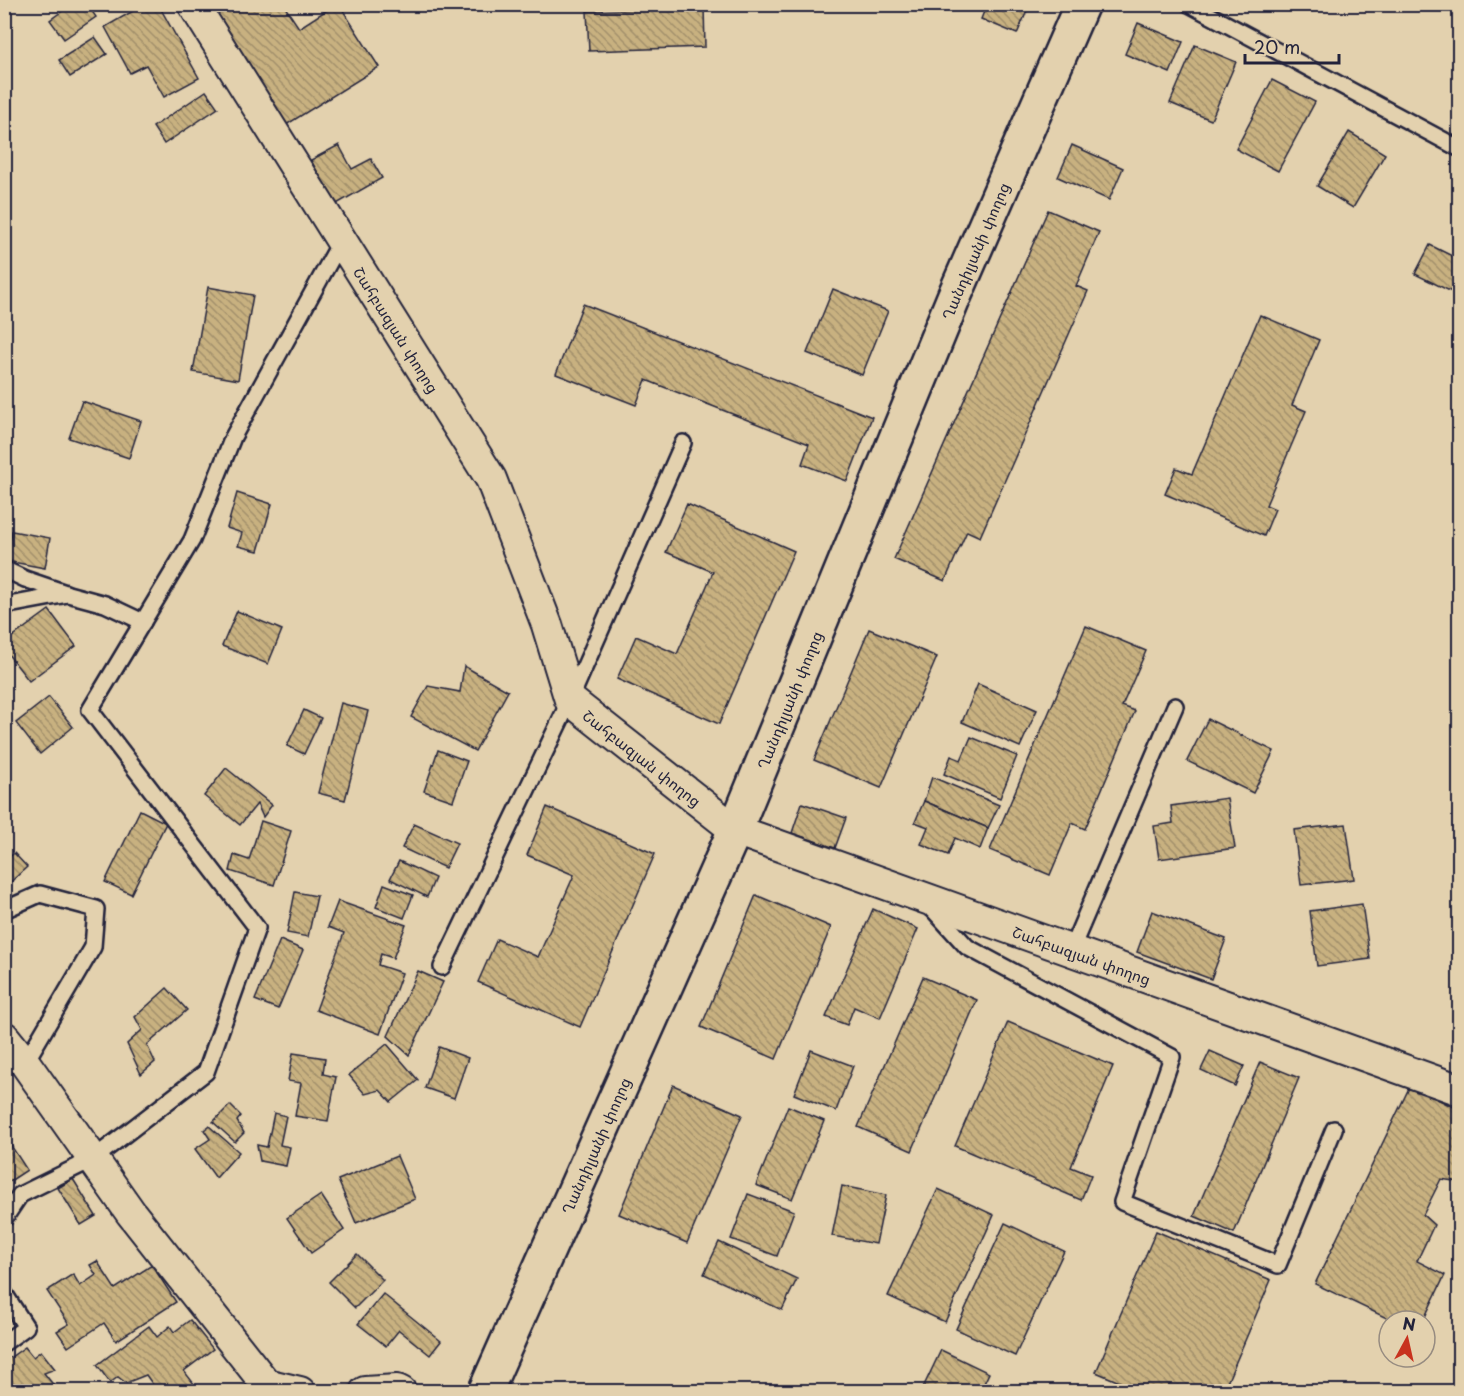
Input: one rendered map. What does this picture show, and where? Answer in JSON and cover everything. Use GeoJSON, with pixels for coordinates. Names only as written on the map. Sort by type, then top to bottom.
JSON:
{"type":"FeatureCollection","features":[{"type":"Feature","properties":{"kind":"main road","name":"Ղանդիլյանի փողոց"},"geometry":{"type":"LineString","coordinates":[[485,1392],[735,830],[954,297],[1082,4]]}},
{"type":"Feature","properties":{"kind":"street","name":"Շահբազյան փողոց"},"geometry":{"type":"LineString","coordinates":[[193,4],[491,479],[547,625],[570,700],[735,830],[1460,1090]]}},
{"type":"Feature","properties":{"kind":"street"},"geometry":{"type":"LineString","coordinates":[[4,1037],[25,1063],[131,1213],[266,1384],[300,1392]]}},
{"type":"Feature","properties":{"kind":"street"},"geometry":{"type":"LineString","coordinates":[[365,1392],[397,1390],[401,1392]]}},
{"type":"Feature","properties":{"kind":"lane"},"geometry":{"type":"LineString","coordinates":[[1189,4],[1460,149]]}},
{"type":"Feature","properties":{"kind":"lane"},"geometry":{"type":"LineString","coordinates":[[4,1219],[20,1195],[93,1159],[206,1072],[257,928],[90,710],[192,540],[233,437],[341,241]]}},
{"type":"Feature","properties":{"kind":"lane"},"geometry":{"type":"LineString","coordinates":[[442,967],[570,700],[683,442]]}},
{"type":"Feature","properties":{"kind":"lane"},"geometry":{"type":"LineString","coordinates":[[4,568],[25,579],[105,604],[143,622]]}},
{"type":"Feature","properties":{"kind":"lane"},"geometry":{"type":"LineString","coordinates":[[4,609],[9,605],[69,594]]}},
{"type":"Feature","properties":{"kind":"lane"},"geometry":{"type":"LineString","coordinates":[[1071,950],[1175,706]]}},
{"type":"Feature","properties":{"kind":"lane"},"geometry":{"type":"LineString","coordinates":[[4,910],[40,894],[96,909],[93,947],[25,1063]]}},
{"type":"Feature","properties":{"kind":"lane"},"geometry":{"type":"LineString","coordinates":[[921,896],[967,947],[1172,1057],[1122,1202],[1278,1265],[1334,1129]]}},
{"type":"Feature","properties":{"kind":"lane"},"geometry":{"type":"LineString","coordinates":[[4,1293],[26,1327],[4,1343]]}},
{"type":"Feature","properties":{"kind":"building"},"geometry":{"type":"Polygon","coordinates":[[[72,4],[87,4],[96,17],[64,39],[50,20],[72,4]]]}},
{"type":"Feature","properties":{"kind":"building"},"geometry":{"type":"Polygon","coordinates":[[[145,4],[158,4],[199,78],[164,97],[146,65],[130,73],[105,27],[145,4]]]}},
{"type":"Feature","properties":{"kind":"building"},"geometry":{"type":"Polygon","coordinates":[[[209,4],[283,4],[299,28],[339,4],[379,67],[286,125],[209,4]]]}},
{"type":"Feature","properties":{"kind":"building"},"geometry":{"type":"Polygon","coordinates":[[[987,4],[1030,4],[1017,34],[981,19],[987,4]]]}},
{"type":"Feature","properties":{"kind":"building"},"geometry":{"type":"Polygon","coordinates":[[[704,7],[705,47],[589,51],[587,11],[704,7]]]}},
{"type":"Feature","properties":{"kind":"building"},"geometry":{"type":"Polygon","coordinates":[[[1138,23],[1183,42],[1170,73],[1125,54],[1138,23]]]}},
{"type":"Feature","properties":{"kind":"building"},"geometry":{"type":"Polygon","coordinates":[[[95,37],[107,54],[70,77],[59,60],[95,37]]]}},
{"type":"Feature","properties":{"kind":"building"},"geometry":{"type":"Polygon","coordinates":[[[1195,45],[1236,62],[1211,120],[1170,103],[1195,45]]]}},
{"type":"Feature","properties":{"kind":"building"},"geometry":{"type":"Polygon","coordinates":[[[1272,80],[1315,102],[1278,171],[1236,149],[1272,80]]]}},
{"type":"Feature","properties":{"kind":"building"},"geometry":{"type":"Polygon","coordinates":[[[206,91],[218,108],[164,144],[153,127],[206,91]]]}},
{"type":"Feature","properties":{"kind":"building"},"geometry":{"type":"Polygon","coordinates":[[[1349,132],[1385,154],[1353,208],[1317,186],[1349,132]]]}},
{"type":"Feature","properties":{"kind":"building"},"geometry":{"type":"Polygon","coordinates":[[[339,145],[352,169],[371,159],[382,178],[335,205],[311,160],[339,145]]]}},
{"type":"Feature","properties":{"kind":"building"},"geometry":{"type":"Polygon","coordinates":[[[1072,145],[1123,168],[1109,200],[1058,177],[1072,145]]]}},
{"type":"Feature","properties":{"kind":"building"},"geometry":{"type":"Polygon","coordinates":[[[1048,210],[1099,232],[1076,286],[1088,291],[980,537],[967,531],[945,581],[894,559],[1048,210]]]}},
{"type":"Feature","properties":{"kind":"building"},"geometry":{"type":"Polygon","coordinates":[[[1430,245],[1460,260],[1460,296],[1415,274],[1430,245]]]}},
{"type":"Feature","properties":{"kind":"building"},"geometry":{"type":"Polygon","coordinates":[[[208,287],[253,295],[238,380],[193,372],[208,287]]]}},
{"type":"Feature","properties":{"kind":"building"},"geometry":{"type":"Polygon","coordinates":[[[833,289],[888,311],[862,375],[807,353],[833,289]]]}},
{"type":"Feature","properties":{"kind":"building"},"geometry":{"type":"Polygon","coordinates":[[[583,304],[872,417],[847,481],[802,464],[809,444],[646,380],[636,405],[556,374],[583,304]]]}},
{"type":"Feature","properties":{"kind":"building"},"geometry":{"type":"Polygon","coordinates":[[[1260,315],[1319,340],[1292,405],[1306,411],[1266,505],[1275,509],[1264,536],[1165,494],[1176,468],[1192,474],[1260,315]]]}},
{"type":"Feature","properties":{"kind":"building"},"geometry":{"type":"Polygon","coordinates":[[[82,401],[141,421],[129,458],[69,438],[82,401]]]}},
{"type":"Feature","properties":{"kind":"building"},"geometry":{"type":"Polygon","coordinates":[[[237,493],[272,504],[258,551],[238,546],[242,533],[227,528],[237,493]]]}},
{"type":"Feature","properties":{"kind":"building"},"geometry":{"type":"Polygon","coordinates":[[[687,504],[794,551],[719,724],[617,679],[636,636],[677,654],[713,572],[666,552],[687,504]]]}},
{"type":"Feature","properties":{"kind":"building"},"geometry":{"type":"Polygon","coordinates":[[[12,531],[50,538],[45,568],[7,561],[12,531]]]}},
{"type":"Feature","properties":{"kind":"building"},"geometry":{"type":"Polygon","coordinates":[[[49,610],[76,646],[29,681],[4,649],[4,643],[49,610]]]}},
{"type":"Feature","properties":{"kind":"building"},"geometry":{"type":"Polygon","coordinates":[[[237,611],[282,630],[268,664],[222,646],[237,611]]]}},
{"type":"Feature","properties":{"kind":"building"},"geometry":{"type":"Polygon","coordinates":[[[1086,626],[1146,651],[1122,706],[1135,711],[1085,829],[1072,823],[1050,875],[990,850],[1086,626]]]}},
{"type":"Feature","properties":{"kind":"building"},"geometry":{"type":"Polygon","coordinates":[[[869,629],[937,657],[881,788],[814,760],[869,629]]]}},
{"type":"Feature","properties":{"kind":"building"},"geometry":{"type":"Polygon","coordinates":[[[464,666],[508,691],[475,751],[411,717],[428,686],[460,692],[464,666]]]}},
{"type":"Feature","properties":{"kind":"building"},"geometry":{"type":"Polygon","coordinates":[[[978,684],[1037,710],[1020,747],[962,722],[978,684]]]}},
{"type":"Feature","properties":{"kind":"building"},"geometry":{"type":"Polygon","coordinates":[[[49,697],[73,727],[40,754],[16,723],[49,697]]]}},
{"type":"Feature","properties":{"kind":"building"},"geometry":{"type":"Polygon","coordinates":[[[341,703],[368,711],[345,800],[318,793],[341,703]]]}},
{"type":"Feature","properties":{"kind":"building"},"geometry":{"type":"Polygon","coordinates":[[[304,710],[321,718],[304,754],[287,746],[304,710]]]}},
{"type":"Feature","properties":{"kind":"building"},"geometry":{"type":"Polygon","coordinates":[[[1208,719],[1274,751],[1253,793],[1187,761],[1208,719]]]}},
{"type":"Feature","properties":{"kind":"building"},"geometry":{"type":"Polygon","coordinates":[[[971,737],[1017,756],[1000,798],[944,774],[951,756],[961,760],[971,737]]]}},
{"type":"Feature","properties":{"kind":"building"},"geometry":{"type":"Polygon","coordinates":[[[438,750],[467,761],[453,801],[424,791],[438,750]]]}},
{"type":"Feature","properties":{"kind":"building"},"geometry":{"type":"Polygon","coordinates":[[[226,768],[272,805],[263,817],[257,804],[240,825],[204,796],[226,768]]]}},
{"type":"Feature","properties":{"kind":"building"},"geometry":{"type":"Polygon","coordinates":[[[932,777],[999,805],[988,828],[924,801],[932,777]]]}},
{"type":"Feature","properties":{"kind":"building"},"geometry":{"type":"Polygon","coordinates":[[[1227,798],[1235,848],[1159,859],[1154,826],[1173,823],[1171,806],[1227,798]]]}},
{"type":"Feature","properties":{"kind":"building"},"geometry":{"type":"Polygon","coordinates":[[[924,801],[988,828],[980,849],[955,838],[948,855],[921,844],[928,827],[915,822],[924,801]]]}},
{"type":"Feature","properties":{"kind":"building"},"geometry":{"type":"Polygon","coordinates":[[[802,803],[846,818],[835,848],[792,833],[802,803]]]}},
{"type":"Feature","properties":{"kind":"building"},"geometry":{"type":"Polygon","coordinates":[[[547,807],[655,854],[580,1027],[478,982],[497,939],[538,957],[574,875],[527,855],[547,807]]]}},
{"type":"Feature","properties":{"kind":"building"},"geometry":{"type":"Polygon","coordinates":[[[140,810],[166,823],[131,894],[105,882],[140,810]]]}},
{"type":"Feature","properties":{"kind":"building"},"geometry":{"type":"Polygon","coordinates":[[[261,821],[291,831],[274,885],[230,871],[234,855],[249,860],[261,821]]]}},
{"type":"Feature","properties":{"kind":"building"},"geometry":{"type":"Polygon","coordinates":[[[414,824],[457,843],[445,868],[402,848],[414,824]]]}},
{"type":"Feature","properties":{"kind":"building"},"geometry":{"type":"Polygon","coordinates":[[[1346,824],[1354,879],[1301,885],[1294,830],[1346,824]]]}},
{"type":"Feature","properties":{"kind":"building"},"geometry":{"type":"Polygon","coordinates":[[[14,853],[27,867],[4,888],[4,862],[14,853]]]}},
{"type":"Feature","properties":{"kind":"building"},"geometry":{"type":"Polygon","coordinates":[[[399,861],[435,878],[427,897],[390,879],[399,861]]]}},
{"type":"Feature","properties":{"kind":"building"},"geometry":{"type":"Polygon","coordinates":[[[384,884],[413,895],[404,918],[376,907],[384,884]]]}},
{"type":"Feature","properties":{"kind":"building"},"geometry":{"type":"Polygon","coordinates":[[[295,892],[317,896],[308,937],[287,933],[295,892]]]}},
{"type":"Feature","properties":{"kind":"building"},"geometry":{"type":"Polygon","coordinates":[[[756,895],[831,927],[776,1059],[701,1027],[756,895]]]}},
{"type":"Feature","properties":{"kind":"building"},"geometry":{"type":"Polygon","coordinates":[[[338,901],[406,925],[393,958],[381,954],[378,965],[402,973],[380,1034],[316,1010],[344,933],[328,927],[338,901]]]}},
{"type":"Feature","properties":{"kind":"building"},"geometry":{"type":"Polygon","coordinates":[[[1362,904],[1370,959],[1317,966],[1310,911],[1362,904]]]}},
{"type":"Feature","properties":{"kind":"building"},"geometry":{"type":"Polygon","coordinates":[[[873,909],[918,929],[880,1018],[854,1007],[847,1025],[826,1017],[873,909]]]}},
{"type":"Feature","properties":{"kind":"building"},"geometry":{"type":"Polygon","coordinates":[[[1152,911],[1226,939],[1211,979],[1137,952],[1152,911]]]}},
{"type":"Feature","properties":{"kind":"building"},"geometry":{"type":"Polygon","coordinates":[[[280,940],[303,950],[278,1009],[255,1000],[280,940]]]}},
{"type":"Feature","properties":{"kind":"building"},"geometry":{"type":"Polygon","coordinates":[[[418,971],[443,982],[409,1055],[388,1036],[418,971]]]}},
{"type":"Feature","properties":{"kind":"building"},"geometry":{"type":"Polygon","coordinates":[[[923,977],[977,1000],[912,1151],[858,1127],[923,977]]]}},
{"type":"Feature","properties":{"kind":"building"},"geometry":{"type":"Polygon","coordinates":[[[167,988],[187,1010],[147,1045],[155,1062],[141,1074],[127,1044],[142,1030],[135,1017],[167,988]]]}},
{"type":"Feature","properties":{"kind":"building"},"geometry":{"type":"Polygon","coordinates":[[[1008,1022],[1113,1066],[1071,1167],[1091,1175],[1081,1200],[955,1146],[1008,1022]]]}},
{"type":"Feature","properties":{"kind":"building"},"geometry":{"type":"Polygon","coordinates":[[[387,1044],[418,1080],[391,1102],[380,1090],[365,1094],[349,1075],[387,1044]]]}},
{"type":"Feature","properties":{"kind":"building"},"geometry":{"type":"Polygon","coordinates":[[[439,1047],[468,1058],[454,1098],[425,1088],[439,1047]]]}},
{"type":"Feature","properties":{"kind":"building"},"geometry":{"type":"Polygon","coordinates":[[[811,1050],[853,1066],[836,1111],[794,1094],[811,1050]]]}},
{"type":"Feature","properties":{"kind":"building"},"geometry":{"type":"Polygon","coordinates":[[[1210,1051],[1244,1066],[1235,1086],[1201,1070],[1210,1051]]]}},
{"type":"Feature","properties":{"kind":"building"},"geometry":{"type":"Polygon","coordinates":[[[293,1053],[325,1058],[323,1074],[336,1077],[328,1121],[295,1116],[301,1083],[288,1081],[293,1053]]]}},
{"type":"Feature","properties":{"kind":"building"},"geometry":{"type":"Polygon","coordinates":[[[1260,1062],[1299,1078],[1234,1233],[1194,1216],[1260,1062]]]}},
{"type":"Feature","properties":{"kind":"building"},"geometry":{"type":"Polygon","coordinates":[[[673,1085],[742,1115],[687,1243],[619,1214],[673,1085]]]}},
{"type":"Feature","properties":{"kind":"building"},"geometry":{"type":"Polygon","coordinates":[[[1410,1086],[1460,1110],[1460,1182],[1441,1179],[1423,1215],[1434,1225],[1417,1261],[1445,1275],[1429,1309],[1377,1309],[1377,1313],[1315,1284],[1410,1086]]]}},
{"type":"Feature","properties":{"kind":"building"},"geometry":{"type":"Polygon","coordinates":[[[230,1105],[241,1116],[237,1121],[244,1133],[235,1142],[213,1122],[230,1105]]]}},
{"type":"Feature","properties":{"kind":"building"},"geometry":{"type":"Polygon","coordinates":[[[788,1106],[824,1121],[792,1199],[756,1185],[788,1106]]]}},
{"type":"Feature","properties":{"kind":"building"},"geometry":{"type":"Polygon","coordinates":[[[274,1113],[286,1116],[280,1145],[290,1147],[286,1166],[260,1161],[257,1145],[267,1147],[274,1113]]]}},
{"type":"Feature","properties":{"kind":"building"},"geometry":{"type":"Polygon","coordinates":[[[209,1126],[239,1152],[216,1178],[195,1149],[210,1139],[204,1130],[209,1126]]]}},
{"type":"Feature","properties":{"kind":"building"},"geometry":{"type":"Polygon","coordinates":[[[10,1144],[27,1170],[4,1185],[4,1148],[10,1144]]]}},
{"type":"Feature","properties":{"kind":"building"},"geometry":{"type":"Polygon","coordinates":[[[397,1156],[415,1199],[356,1223],[338,1180],[397,1156]]]}},
{"type":"Feature","properties":{"kind":"building"},"geometry":{"type":"Polygon","coordinates":[[[73,1179],[96,1216],[81,1225],[58,1188],[73,1179]]]}},
{"type":"Feature","properties":{"kind":"building"},"geometry":{"type":"Polygon","coordinates":[[[842,1186],[886,1195],[876,1244],[832,1236],[842,1186]]]}},
{"type":"Feature","properties":{"kind":"building"},"geometry":{"type":"Polygon","coordinates":[[[938,1189],[994,1215],[945,1322],[888,1296],[938,1189]]]}},
{"type":"Feature","properties":{"kind":"building"},"geometry":{"type":"Polygon","coordinates":[[[748,1194],[794,1211],[777,1256],[731,1239],[748,1194]]]}},
{"type":"Feature","properties":{"kind":"building"},"geometry":{"type":"Polygon","coordinates":[[[321,1195],[344,1230],[311,1253],[287,1218],[321,1195]]]}},
{"type":"Feature","properties":{"kind":"building"},"geometry":{"type":"Polygon","coordinates":[[[1005,1223],[1064,1251],[1015,1356],[956,1329],[1005,1223]]]}},
{"type":"Feature","properties":{"kind":"building"},"geometry":{"type":"Polygon","coordinates":[[[1156,1231],[1271,1280],[1223,1392],[1143,1392],[1096,1372],[1156,1231]]]}},
{"type":"Feature","properties":{"kind":"building"},"geometry":{"type":"Polygon","coordinates":[[[719,1242],[797,1279],[782,1310],[704,1274],[719,1242]]]}},
{"type":"Feature","properties":{"kind":"building"},"geometry":{"type":"Polygon","coordinates":[[[357,1254],[383,1280],[355,1308],[329,1282],[357,1254]]]}},
{"type":"Feature","properties":{"kind":"building"},"geometry":{"type":"Polygon","coordinates":[[[97,1261],[115,1289],[152,1265],[176,1302],[116,1341],[104,1323],[68,1347],[57,1331],[69,1324],[47,1291],[73,1274],[80,1286],[96,1275],[90,1265],[97,1261]]]}},
{"type":"Feature","properties":{"kind":"building"},"geometry":{"type":"Polygon","coordinates":[[[383,1294],[441,1341],[430,1355],[399,1330],[386,1346],[358,1324],[383,1294]]]}},
{"type":"Feature","properties":{"kind":"building"},"geometry":{"type":"Polygon","coordinates":[[[190,1320],[213,1349],[184,1371],[198,1389],[194,1392],[170,1392],[169,1390],[158,1392],[146,1375],[126,1383],[118,1377],[110,1383],[97,1365],[149,1326],[157,1337],[170,1326],[174,1332],[190,1320]]]}},
{"type":"Feature","properties":{"kind":"building"},"geometry":{"type":"Polygon","coordinates":[[[25,1347],[33,1357],[41,1351],[55,1369],[44,1373],[59,1392],[10,1392],[4,1385],[4,1362],[25,1347]]]}},
{"type":"Feature","properties":{"kind":"building"},"geometry":{"type":"Polygon","coordinates":[[[941,1350],[989,1373],[980,1392],[921,1392],[941,1350]]]}}]}
